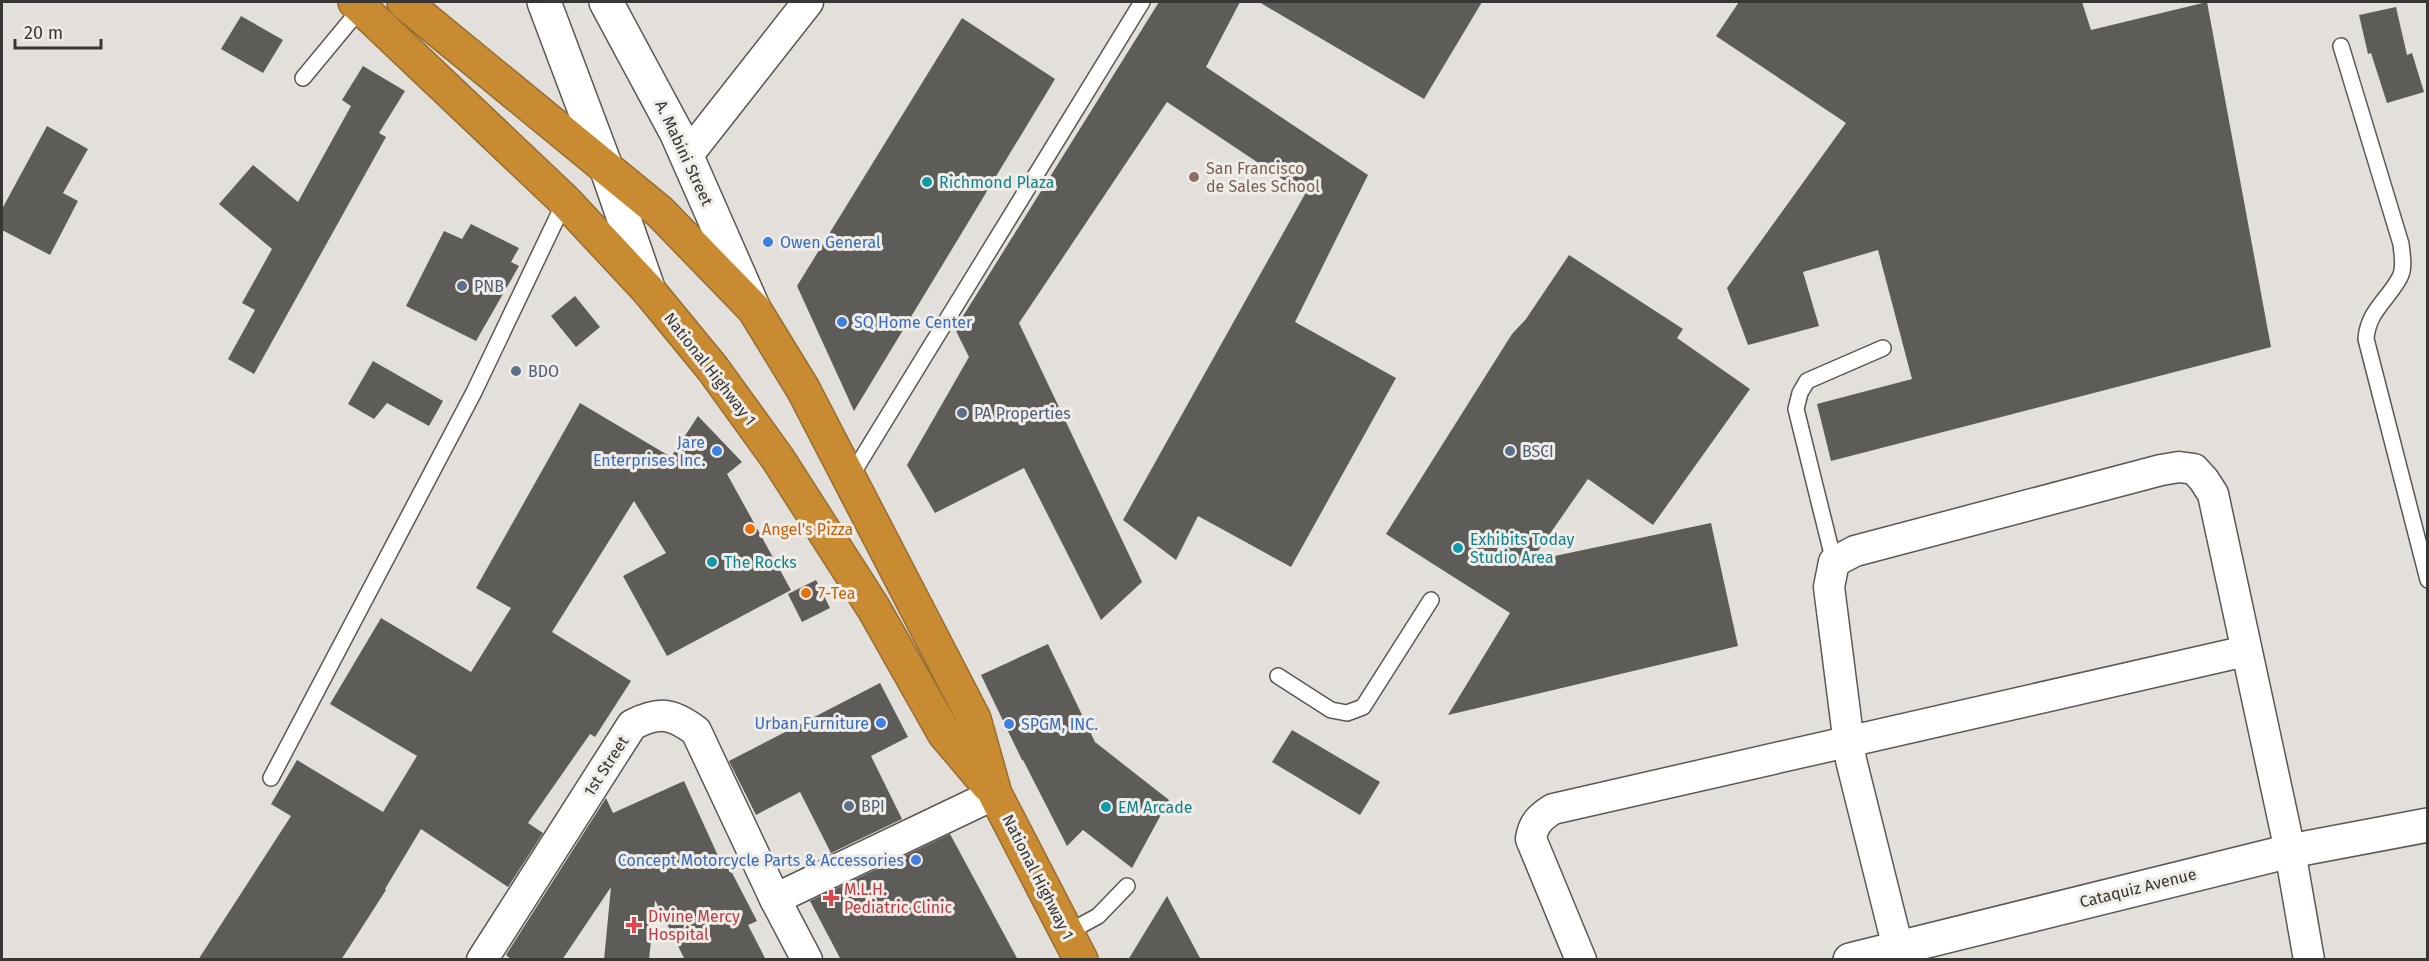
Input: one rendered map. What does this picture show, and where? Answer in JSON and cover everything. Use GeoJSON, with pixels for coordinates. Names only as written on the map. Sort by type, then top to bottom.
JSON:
{"type":"FeatureCollection","features":[{"type":"Feature","properties":{"kind":"highway","name":"National Highway 1"},"geometry":{"type":"LineString","coordinates":[[404,2],[660,212],[754,309],[804,389],[851,476],[974,719],[995,794],[1074,946]]}},
{"type":"Feature","properties":{"kind":"highway","name":"National Highway 1"},"geometry":{"type":"LineString","coordinates":[[358,5],[565,201],[649,291],[713,369],[778,459],[874,609],[944,733],[995,794]]}},
{"type":"Feature","properties":{"kind":"main road"},"geometry":{"type":"LineString","coordinates":[[544,2],[606,167],[649,291]]}},
{"type":"Feature","properties":{"kind":"main road","name":"A. Mabini Street"},"geometry":{"type":"LineString","coordinates":[[606,2],[687,156],[754,309]]}},
{"type":"Feature","properties":{"kind":"main road","name":"Cataquiz Avenue"},"geometry":{"type":"LineString","coordinates":[[1850,960],[2290,850],[2427,825]]}},
{"type":"Feature","properties":{"kind":"street"},"geometry":{"type":"LineString","coordinates":[[687,156],[808,2]]}},
{"type":"Feature","properties":{"kind":"street"},"geometry":{"type":"LineString","coordinates":[[1898,948],[1848,741],[1829,587],[1834,562],[1856,551],[2179,467],[2194,469],[2213,494],[2290,850],[2309,960]]}},
{"type":"Feature","properties":{"kind":"street"},"geometry":{"type":"LineString","coordinates":[[1581,960],[1532,839],[1533,827],[1542,816],[1553,809],[2246,651]]}},
{"type":"Feature","properties":{"kind":"street","name":"1st Street"},"geometry":{"type":"LineString","coordinates":[[482,960],[632,725],[648,717],[667,715],[682,721],[696,731],[775,899],[807,960]]}},
{"type":"Feature","properties":{"kind":"street"},"geometry":{"type":"LineString","coordinates":[[775,899],[995,794]]}},
{"type":"Feature","properties":{"kind":"lane"},"geometry":{"type":"LineString","coordinates":[[851,476],[1142,2]]}},
{"type":"Feature","properties":{"kind":"lane"},"geometry":{"type":"LineString","coordinates":[[303,78],[358,5]]}},
{"type":"Feature","properties":{"kind":"lane"},"geometry":{"type":"LineString","coordinates":[[2341,46],[2401,244],[2403,261],[2400,276],[2367,325],[2366,339],[2427,580]]}},
{"type":"Feature","properties":{"kind":"lane"},"geometry":{"type":"LineString","coordinates":[[271,778],[474,392],[565,201]]}},
{"type":"Feature","properties":{"kind":"lane"},"geometry":{"type":"LineString","coordinates":[[1834,562],[1796,409],[1800,393],[1807,381],[1883,348]]}},
{"type":"Feature","properties":{"kind":"lane"},"geometry":{"type":"LineString","coordinates":[[1278,676],[1331,710],[1347,713],[1363,707],[1431,600]]}},
{"type":"Feature","properties":{"kind":"lane"},"geometry":{"type":"LineString","coordinates":[[1074,946],[1098,916],[1127,886]]}},
{"type":"Feature","properties":{"kind":"building"},"geometry":{"type":"Polygon","coordinates":[[[1159,2],[1240,2],[1206,67],[1368,175],[1295,322],[1396,378],[1291,567],[1198,516],[1176,560],[1123,520],[1305,194],[1167,102],[1019,323],[1142,582],[1101,620],[1024,468],[935,513],[907,465],[969,357],[955,329],[1159,2]]]}},
{"type":"Feature","properties":{"kind":"building"},"geometry":{"type":"Polygon","coordinates":[[[1259,2],[1482,2],[1424,99],[1259,2]]]}},
{"type":"Feature","properties":{"kind":"building"},"geometry":{"type":"Polygon","coordinates":[[[1739,2],[2082,2],[2091,30],[2207,2],[2271,347],[1831,461],[1817,404],[1912,379],[1878,250],[1803,272],[1819,326],[1748,345],[1727,288],[1846,123],[1716,36],[1739,2]]]}},
{"type":"Feature","properties":{"kind":"building"},"geometry":{"type":"Polygon","coordinates":[[[2396,7],[2407,55],[2412,53],[2424,92],[2387,103],[2371,53],[2368,54],[2359,15],[2396,7]]]}},
{"type":"Feature","properties":{"kind":"building"},"geometry":{"type":"Polygon","coordinates":[[[241,16],[283,40],[263,73],[221,49],[241,16]]]}},
{"type":"Feature","properties":{"kind":"building","name":"Richmond Plaza"},"geometry":{"type":"Polygon","coordinates":[[[962,18],[1055,79],[854,411],[797,286],[962,18]]]}},
{"type":"Feature","properties":{"kind":"building"},"geometry":{"type":"Polygon","coordinates":[[[363,66],[405,91],[379,133],[386,137],[254,374],[228,359],[255,310],[242,303],[272,249],[219,204],[253,165],[298,202],[351,106],[342,100],[363,66]]]}},
{"type":"Feature","properties":{"kind":"building"},"geometry":{"type":"Polygon","coordinates":[[[47,126],[88,149],[63,193],[78,201],[50,255],[2,230],[2,209],[47,126]]]}},
{"type":"Feature","properties":{"kind":"building","name":"PNB"},"geometry":{"type":"Polygon","coordinates":[[[471,224],[519,248],[511,262],[519,266],[476,341],[406,306],[444,231],[462,239],[471,224]]]}},
{"type":"Feature","properties":{"kind":"building"},"geometry":{"type":"Polygon","coordinates":[[[1569,255],[1683,329],[1677,338],[1750,389],[1653,525],[1588,479],[1531,561],[1711,523],[1738,646],[1448,715],[1510,613],[1386,534],[1512,334],[1526,319],[1569,255]]]}},
{"type":"Feature","properties":{"kind":"building"},"geometry":{"type":"Polygon","coordinates":[[[575,296],[600,327],[576,347],[551,316],[575,296]]]}},
{"type":"Feature","properties":{"kind":"building"},"geometry":{"type":"Polygon","coordinates":[[[373,361],[443,401],[429,426],[387,403],[374,419],[348,404],[373,361]]]}},
{"type":"Feature","properties":{"kind":"building"},"geometry":{"type":"Polygon","coordinates":[[[580,403],[671,457],[698,416],[742,462],[727,474],[791,590],[667,656],[623,576],[666,553],[634,501],[552,632],[631,681],[595,737],[590,734],[528,823],[543,833],[508,887],[421,829],[386,890],[341,960],[198,960],[291,816],[271,804],[297,760],[383,812],[417,756],[330,704],[381,618],[471,672],[511,608],[476,588],[580,403]]]}},
{"type":"Feature","properties":{"kind":"building"},"geometry":{"type":"Polygon","coordinates":[[[816,580],[830,608],[802,622],[788,594],[816,580]]]}},
{"type":"Feature","properties":{"kind":"building"},"geometry":{"type":"Polygon","coordinates":[[[1048,644],[1095,742],[1169,800],[1132,868],[1083,830],[1067,846],[981,675],[1048,644]]]}},
{"type":"Feature","properties":{"kind":"building"},"geometry":{"type":"Polygon","coordinates":[[[880,683],[908,737],[871,756],[902,819],[831,853],[800,792],[756,815],[729,761],[880,683]]]}},
{"type":"Feature","properties":{"kind":"building"},"geometry":{"type":"Polygon","coordinates":[[[1292,730],[1380,782],[1360,815],[1272,762],[1292,730]]]}},
{"type":"Feature","properties":{"kind":"building"},"geometry":{"type":"Polygon","coordinates":[[[684,781],[724,869],[729,867],[757,921],[748,925],[766,960],[685,960],[655,900],[649,960],[604,960],[611,887],[562,960],[512,960],[506,955],[606,798],[613,813],[684,781]]]}},
{"type":"Feature","properties":{"kind":"building"},"geometry":{"type":"Polygon","coordinates":[[[950,834],[1018,960],[841,960],[810,901],[950,834]]]}},
{"type":"Feature","properties":{"kind":"building"},"geometry":{"type":"Polygon","coordinates":[[[1167,896],[1201,960],[1128,960],[1167,896]]]}},
{"type":"Feature","properties":{"kind":"place","name":"San Francisco de Sales School"},"geometry":{"type":"Point","coordinates":[1194,177]}},
{"type":"Feature","properties":{"kind":"place","name":"Richmond Plaza"},"geometry":{"type":"Point","coordinates":[927,182]}},
{"type":"Feature","properties":{"kind":"place","name":"Owen General"},"geometry":{"type":"Point","coordinates":[768,242]}},
{"type":"Feature","properties":{"kind":"place","name":"PNB"},"geometry":{"type":"Point","coordinates":[462,286]}},
{"type":"Feature","properties":{"kind":"place","name":"SQ Home Center"},"geometry":{"type":"Point","coordinates":[842,322]}},
{"type":"Feature","properties":{"kind":"place","name":"BDO"},"geometry":{"type":"Point","coordinates":[516,371]}},
{"type":"Feature","properties":{"kind":"place","name":"PA Properties"},"geometry":{"type":"Point","coordinates":[962,413]}},
{"type":"Feature","properties":{"kind":"place","name":"Jare Enterprises Inc."},"geometry":{"type":"Point","coordinates":[717,451]}},
{"type":"Feature","properties":{"kind":"place","name":"BSCI"},"geometry":{"type":"Point","coordinates":[1510,451]}},
{"type":"Feature","properties":{"kind":"place","name":"Angel's Pizza"},"geometry":{"type":"Point","coordinates":[750,529]}},
{"type":"Feature","properties":{"kind":"place","name":"Exhibits Today Studio Area"},"geometry":{"type":"Point","coordinates":[1458,548]}},
{"type":"Feature","properties":{"kind":"place","name":"The Rocks"},"geometry":{"type":"Point","coordinates":[712,562]}},
{"type":"Feature","properties":{"kind":"place","name":"7-Tea"},"geometry":{"type":"Point","coordinates":[806,593]}},
{"type":"Feature","properties":{"kind":"place","name":"Urban Furniture"},"geometry":{"type":"Point","coordinates":[881,723]}},
{"type":"Feature","properties":{"kind":"place","name":"SPGM, INC."},"geometry":{"type":"Point","coordinates":[1009,724]}},
{"type":"Feature","properties":{"kind":"place","name":"BPI"},"geometry":{"type":"Point","coordinates":[849,806]}},
{"type":"Feature","properties":{"kind":"place","name":"EM Arcade"},"geometry":{"type":"Point","coordinates":[1106,807]}},
{"type":"Feature","properties":{"kind":"place","name":"Concept Motorcycle Parts & Accessories"},"geometry":{"type":"Point","coordinates":[916,860]}},
{"type":"Feature","properties":{"kind":"place","name":"M.L.H. Pediatric Clinic"},"geometry":{"type":"Point","coordinates":[831,898]}},
{"type":"Feature","properties":{"kind":"place","name":"Divine Mercy Hospital"},"geometry":{"type":"Point","coordinates":[634,925]}}]}
